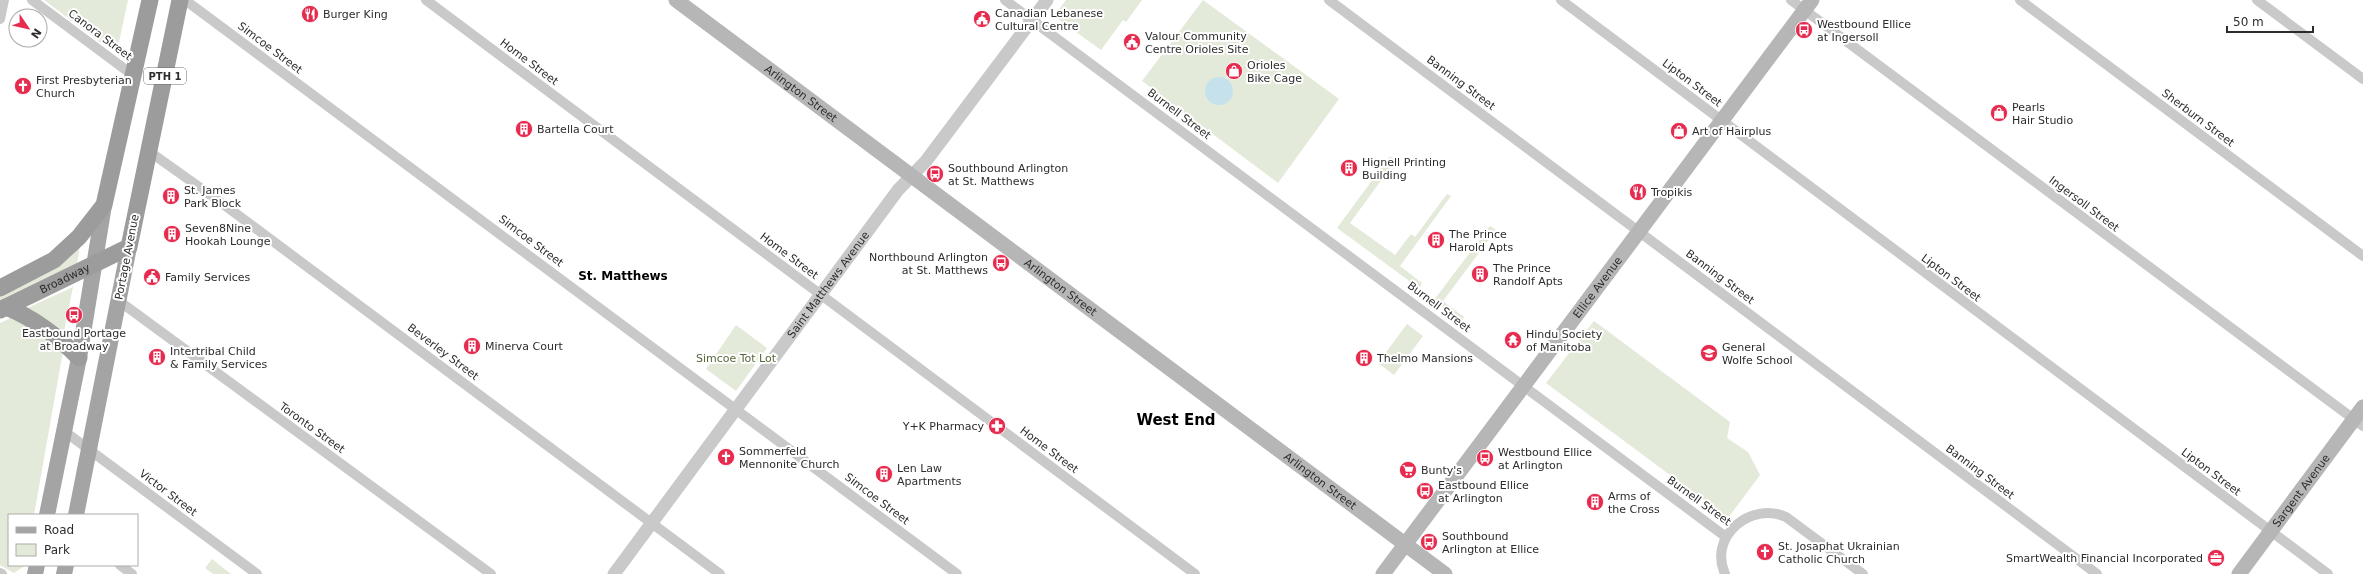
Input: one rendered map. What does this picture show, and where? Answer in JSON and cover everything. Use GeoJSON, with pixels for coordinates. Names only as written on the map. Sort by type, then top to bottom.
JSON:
{"type":"FeatureCollection","features":[{"type":"Feature","properties":{"kind":"highway","name":"PTH 1"},"geometry":{"type":"LineString","coordinates":[[104,205],[150,0]]}},
{"type":"Feature","properties":{"kind":"highway","name":"Portage Avenue"},"geometry":{"type":"LineString","coordinates":[[129,247],[150,152],[180,0]]}},
{"type":"Feature","properties":{"kind":"highway","name":"Broadway"},"geometry":{"type":"LineString","coordinates":[[0,288],[54,260],[79,237],[104,205]]}},
{"type":"Feature","properties":{"kind":"highway","name":"Broadway"},"geometry":{"type":"LineString","coordinates":[[3,308],[129,247]]}},
{"type":"Feature","properties":{"kind":"highway"},"geometry":{"type":"LineString","coordinates":[[3,308],[19,312],[55,337],[79,358]]}},
{"type":"Feature","properties":{"kind":"main road","name":"Arlington Street"},"geometry":{"type":"LineString","coordinates":[[676,0],[1445,574]]}},
{"type":"Feature","properties":{"kind":"main road","name":"Ellice Avenue"},"geometry":{"type":"LineString","coordinates":[[1383,574],[1808,5]]}},
{"type":"Feature","properties":{"kind":"main road"},"geometry":{"type":"LineString","coordinates":[[47,514],[79,358],[104,205]]}},
{"type":"Feature","properties":{"kind":"main road","name":"Portage Avenue"},"geometry":{"type":"LineString","coordinates":[[76,514],[129,247]]}},
{"type":"Feature","properties":{"kind":"main road","name":"Sargent Avenue"},"geometry":{"type":"LineString","coordinates":[[2239,574],[2271,531],[2358,423],[2363,407]]}},
{"type":"Feature","properties":{"kind":"street"},"geometry":{"type":"LineString","coordinates":[[0,19],[4,0]]}},
{"type":"Feature","properties":{"kind":"street","name":"Canora Street"},"geometry":{"type":"LineString","coordinates":[[32,0],[134,76]]}},
{"type":"Feature","properties":{"kind":"street","name":"Simcoe Street"},"geometry":{"type":"LineString","coordinates":[[185,0],[957,574]]}},
{"type":"Feature","properties":{"kind":"street","name":"Home Street"},"geometry":{"type":"LineString","coordinates":[[426,0],[1195,574]]}},
{"type":"Feature","properties":{"kind":"street","name":"Burnell Street"},"geometry":{"type":"LineString","coordinates":[[1005,0],[1524,385],[1726,537],[1747,517],[1763,512],[1778,514],[1795,524],[1863,574]]}},
{"type":"Feature","properties":{"kind":"street","name":"Saint Matthews Avenue"},"geometry":{"type":"LineString","coordinates":[[614,574],[898,190],[926,161],[1047,0]]}},
{"type":"Feature","properties":{"kind":"street","name":"Banning Street"},"geometry":{"type":"LineString","coordinates":[[1329,0],[2097,574]]}},
{"type":"Feature","properties":{"kind":"street","name":"Lipton Street"},"geometry":{"type":"LineString","coordinates":[[1561,0],[2328,574]]}},
{"type":"Feature","properties":{"kind":"street","name":"Ingersoll Street"},"geometry":{"type":"LineString","coordinates":[[1792,0],[1808,5],[2358,423]]}},
{"type":"Feature","properties":{"kind":"street","name":"Sherburn Street"},"geometry":{"type":"LineString","coordinates":[[2020,0],[2363,256]]}},
{"type":"Feature","properties":{"kind":"street"},"geometry":{"type":"LineString","coordinates":[[2257,0],[2363,80]]}},
{"type":"Feature","properties":{"kind":"street","name":"Beverley Street"},"geometry":{"type":"LineString","coordinates":[[150,152],[720,574]]}},
{"type":"Feature","properties":{"kind":"street","name":"Toronto Street"},"geometry":{"type":"LineString","coordinates":[[119,301],[491,574]]}},
{"type":"Feature","properties":{"kind":"street","name":"Victor Street"},"geometry":{"type":"LineString","coordinates":[[64,431],[257,574]]}},
{"type":"Feature","properties":{"kind":"street"},"geometry":{"type":"LineString","coordinates":[[1725,574],[1721,555],[1726,537]]}},
{"type":"Feature","properties":{"kind":"street"},"geometry":{"type":"LineString","coordinates":[[121,566],[132,574]]}},
{"type":"Feature","properties":{"kind":"green space"},"geometry":{"type":"Polygon","coordinates":[[[44,0],[128,0],[118,47],[104,45],[44,0]]]}},
{"type":"Feature","properties":{"kind":"green space"},"geometry":{"type":"Polygon","coordinates":[[[1066,0],[1142,0],[1126,22],[1123,20],[1101,50],[1054,16],[1066,0]]]}},
{"type":"Feature","properties":{"kind":"green space"},"geometry":{"type":"Polygon","coordinates":[[[1203,0],[1339,99],[1278,183],[1142,81],[1203,0]]]}},
{"type":"Feature","properties":{"kind":"green space"},"geometry":{"type":"Polygon","coordinates":[[[1390,156],[1396,160],[1350,223],[1395,255],[1411,234],[1415,237],[1447,194],[1451,196],[1400,266],[1422,283],[1419,288],[1337,228],[1390,156]]]}},
{"type":"Feature","properties":{"kind":"green space"},"geometry":{"type":"Polygon","coordinates":[[[1490,226],[1496,230],[1443,301],[1464,317],[1462,320],[1434,300],[1490,226]]]}},
{"type":"Feature","properties":{"kind":"green space"},"geometry":{"type":"Polygon","coordinates":[[[80,246],[77,264],[0,302],[0,296],[80,246]]]}},
{"type":"Feature","properties":{"kind":"green space"},"geometry":{"type":"Polygon","coordinates":[[[73,287],[64,332],[52,330],[23,310],[73,287]]]}},
{"type":"Feature","properties":{"kind":"green space"},"geometry":{"type":"Polygon","coordinates":[[[15,316],[63,351],[34,514],[8,514],[8,566],[24,566],[14,573],[0,565],[0,323],[15,316]]]}},
{"type":"Feature","properties":{"kind":"green space"},"geometry":{"type":"Polygon","coordinates":[[[1594,321],[1730,422],[1727,438],[1748,452],[1760,475],[1728,518],[1546,383],[1594,321]]]}},
{"type":"Feature","properties":{"kind":"green space"},"geometry":{"type":"Polygon","coordinates":[[[1407,324],[1423,336],[1394,375],[1378,363],[1407,324]]]}},
{"type":"Feature","properties":{"kind":"green space","name":"Simcoe Tot Lot"},"geometry":{"type":"Polygon","coordinates":[[[736,325],[767,348],[736,391],[706,369],[736,325]]]}},
{"type":"Feature","properties":{"kind":"green space"},"geometry":{"type":"Polygon","coordinates":[[[212,559],[231,574],[213,574],[205,568],[212,559]]]}},
{"type":"Feature","properties":{"kind":"water"},"geometry":{"type":"Polygon","coordinates":[[[1219,77],[1229,81],[1233,91],[1229,101],[1219,105],[1209,101],[1205,91],[1209,81],[1219,77]]]}},
{"type":"Feature","properties":{"kind":"place","name":"Burger King"},"geometry":{"type":"Point","coordinates":[310,14]}},
{"type":"Feature","properties":{"kind":"place","name":"Canadian Lebanese Cultural Centre"},"geometry":{"type":"Point","coordinates":[982,19]}},
{"type":"Feature","properties":{"kind":"place","name":"Westbound Ellice at Ingersoll"},"geometry":{"type":"Point","coordinates":[1804,30]}},
{"type":"Feature","properties":{"kind":"place","name":"Valour Community Centre Orioles Site"},"geometry":{"type":"Point","coordinates":[1132,42]}},
{"type":"Feature","properties":{"kind":"place","name":"Orioles Bike Cage"},"geometry":{"type":"Point","coordinates":[1234,71]}},
{"type":"Feature","properties":{"kind":"place","name":"First Presbyterian Church"},"geometry":{"type":"Point","coordinates":[23,86]}},
{"type":"Feature","properties":{"kind":"place","name":"Pearls Hair Studio"},"geometry":{"type":"Point","coordinates":[1999,113]}},
{"type":"Feature","properties":{"kind":"place","name":"Bartella Court"},"geometry":{"type":"Point","coordinates":[524,129]}},
{"type":"Feature","properties":{"kind":"place","name":"Art of Hairplus"},"geometry":{"type":"Point","coordinates":[1679,131]}},
{"type":"Feature","properties":{"kind":"place","name":"Hignell Printing Building"},"geometry":{"type":"Point","coordinates":[1349,168]}},
{"type":"Feature","properties":{"kind":"place","name":"Southbound Arlington at St. Matthews"},"geometry":{"type":"Point","coordinates":[935,174]}},
{"type":"Feature","properties":{"kind":"place","name":"Tropikis"},"geometry":{"type":"Point","coordinates":[1638,192]}},
{"type":"Feature","properties":{"kind":"place","name":"St. James Park Block"},"geometry":{"type":"Point","coordinates":[171,196]}},
{"type":"Feature","properties":{"kind":"place","name":"Seven8Nine Hookah Lounge"},"geometry":{"type":"Point","coordinates":[172,234]}},
{"type":"Feature","properties":{"kind":"place","name":"The Prince Harold Apts"},"geometry":{"type":"Point","coordinates":[1436,240]}},
{"type":"Feature","properties":{"kind":"place","name":"Northbound Arlington at St. Matthews"},"geometry":{"type":"Point","coordinates":[1001,263]}},
{"type":"Feature","properties":{"kind":"place","name":"The Prince Randolf Apts"},"geometry":{"type":"Point","coordinates":[1480,274]}},
{"type":"Feature","properties":{"kind":"place","name":"Family Services"},"geometry":{"type":"Point","coordinates":[152,277]}},
{"type":"Feature","properties":{"kind":"place","name":"Eastbound Portage at Broadway"},"geometry":{"type":"Point","coordinates":[74,315]}},
{"type":"Feature","properties":{"kind":"place","name":"Hindu Society of Manitoba"},"geometry":{"type":"Point","coordinates":[1513,340]}},
{"type":"Feature","properties":{"kind":"place","name":"Minerva Court"},"geometry":{"type":"Point","coordinates":[472,346]}},
{"type":"Feature","properties":{"kind":"place","name":"General Wolfe School"},"geometry":{"type":"Point","coordinates":[1709,353]}},
{"type":"Feature","properties":{"kind":"place","name":"Intertribal Child & Family Services"},"geometry":{"type":"Point","coordinates":[157,357]}},
{"type":"Feature","properties":{"kind":"place","name":"Thelmo Mansions"},"geometry":{"type":"Point","coordinates":[1364,358]}},
{"type":"Feature","properties":{"kind":"place","name":"Y+K Pharmacy"},"geometry":{"type":"Point","coordinates":[997,426]}},
{"type":"Feature","properties":{"kind":"place","name":"Sommerfeld Mennonite Church"},"geometry":{"type":"Point","coordinates":[726,457]}},
{"type":"Feature","properties":{"kind":"place","name":"Westbound Ellice at Arlington"},"geometry":{"type":"Point","coordinates":[1485,458]}},
{"type":"Feature","properties":{"kind":"place","name":"Bunty's"},"geometry":{"type":"Point","coordinates":[1408,470]}},
{"type":"Feature","properties":{"kind":"place","name":"Len Law Apartments"},"geometry":{"type":"Point","coordinates":[884,474]}},
{"type":"Feature","properties":{"kind":"place","name":"Eastbound Ellice at Arlington"},"geometry":{"type":"Point","coordinates":[1425,491]}},
{"type":"Feature","properties":{"kind":"place","name":"Arms of the Cross"},"geometry":{"type":"Point","coordinates":[1595,502]}},
{"type":"Feature","properties":{"kind":"place","name":"Southbound Arlington at Ellice"},"geometry":{"type":"Point","coordinates":[1429,542]}},
{"type":"Feature","properties":{"kind":"place","name":"St. Josaphat Ukrainian Catholic Church"},"geometry":{"type":"Point","coordinates":[1765,552]}},
{"type":"Feature","properties":{"kind":"place","name":"SmartWealth Financial Incorporated"},"geometry":{"type":"Point","coordinates":[2216,558]}},
{"type":"Feature","properties":{"kind":"district","name":"St. Matthews"},"geometry":{"type":"Point","coordinates":[623,276]}},
{"type":"Feature","properties":{"kind":"district","name":"West End"},"geometry":{"type":"Point","coordinates":[1176,420]}}]}
